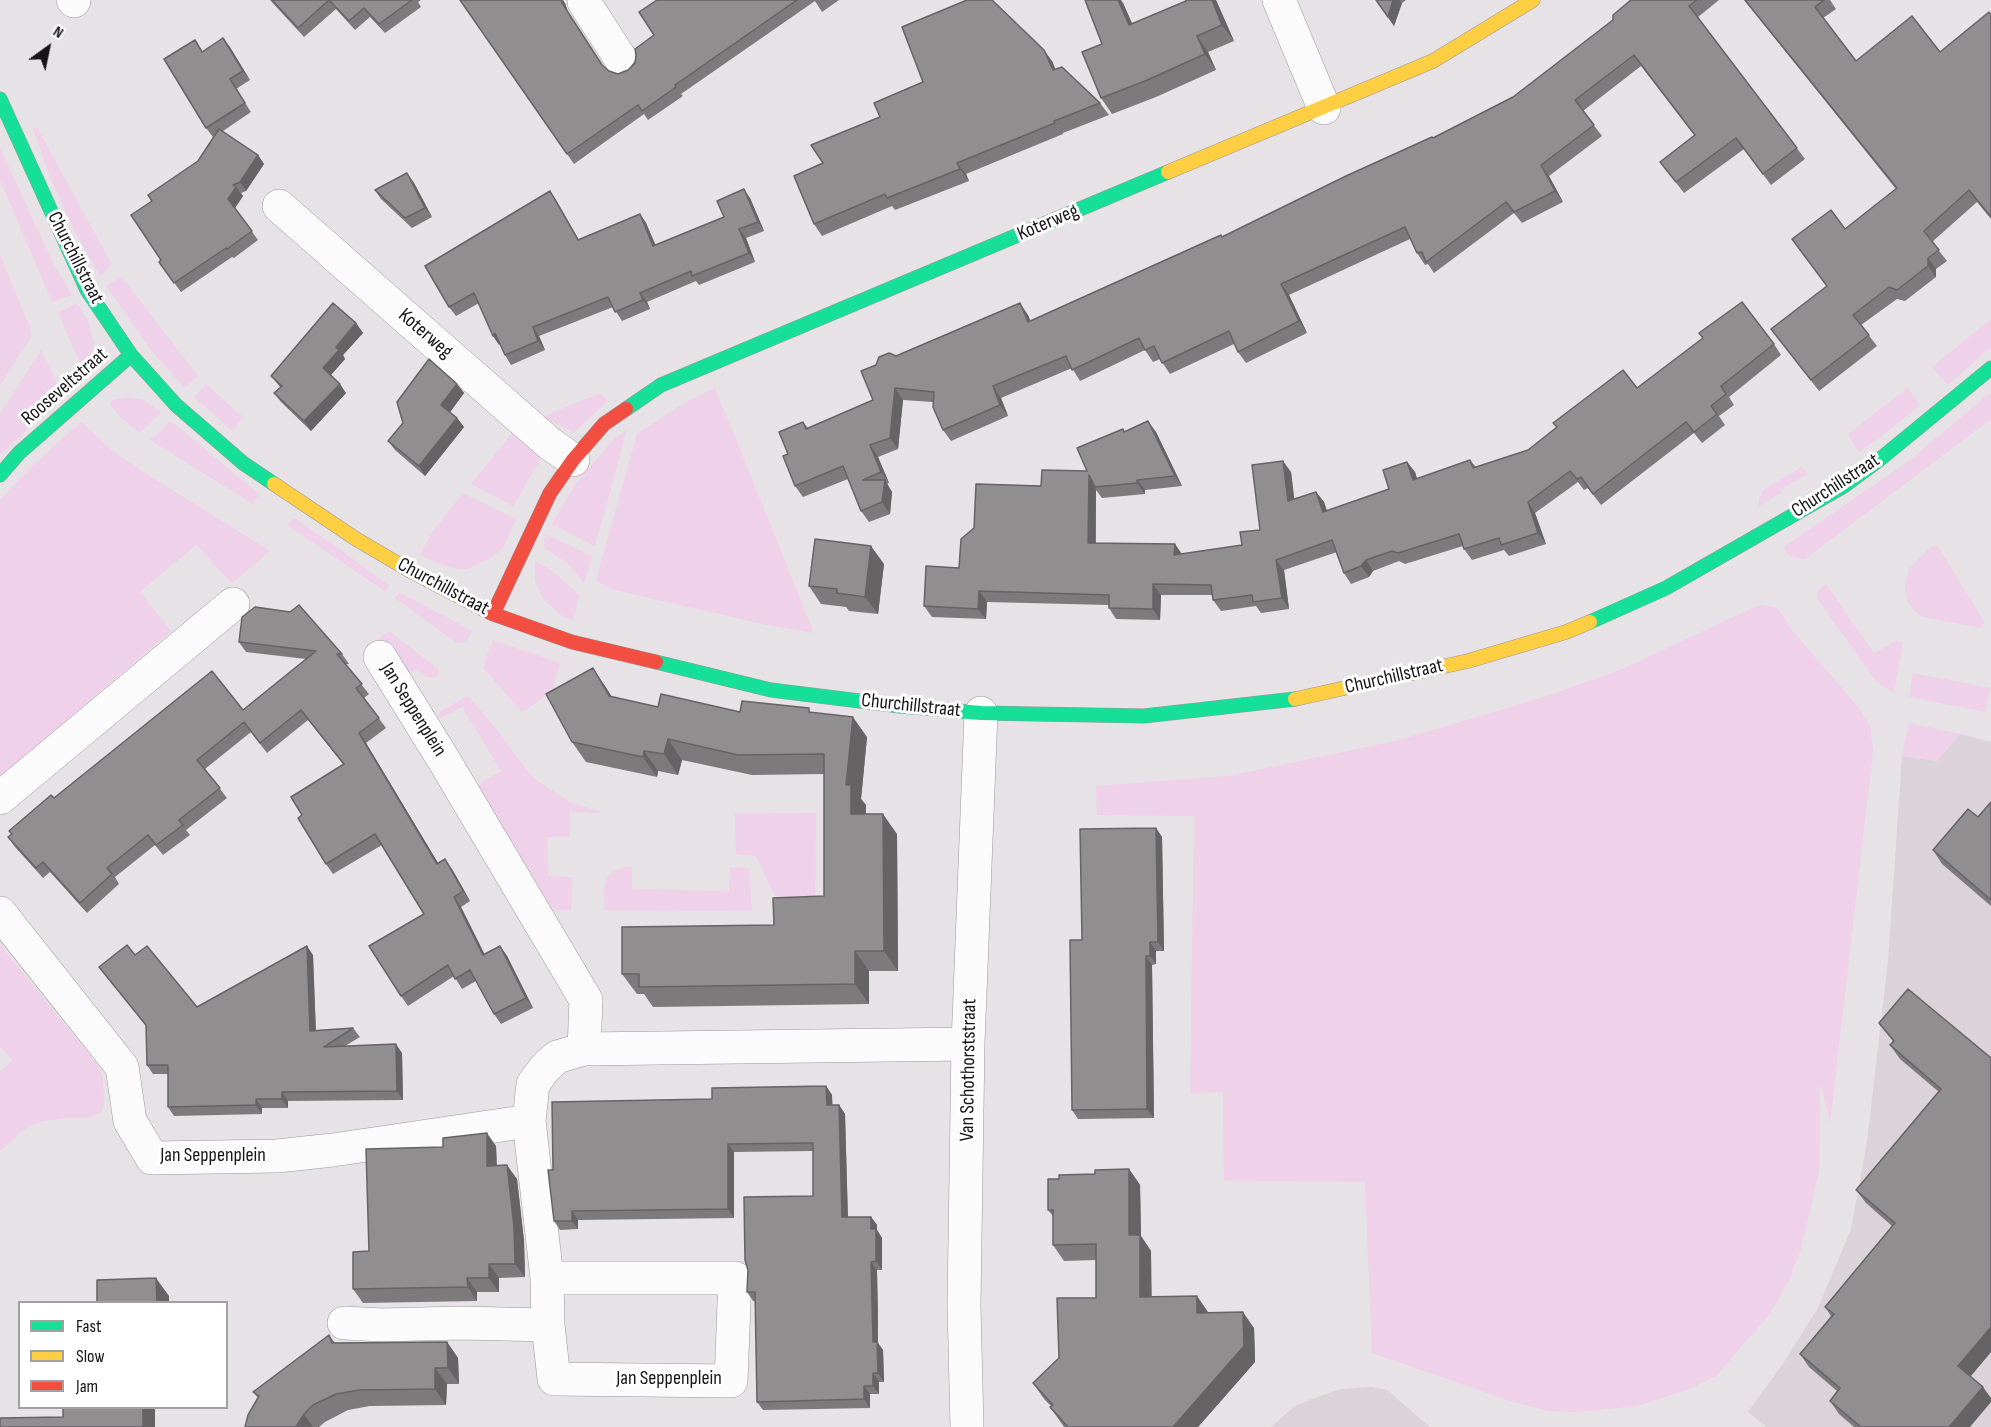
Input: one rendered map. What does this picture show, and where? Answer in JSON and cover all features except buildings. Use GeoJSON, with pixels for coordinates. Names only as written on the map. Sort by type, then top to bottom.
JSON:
{"type":"FeatureCollection","features":[{"type":"Feature","properties":{"kind":"street"},"geometry":{"type":"LineString","coordinates":[[1279,0],[1324,108]]}},
{"type":"Feature","properties":{"kind":"street","name":"Koterweg"},"geometry":{"type":"LineString","coordinates":[[493,614],[550,493],[573,460],[604,424],[661,385],[1433,61],[1533,0]]}},
{"type":"Feature","properties":{"kind":"street"},"geometry":{"type":"LineString","coordinates":[[584,1],[624,64]]}},
{"type":"Feature","properties":{"kind":"street","name":"Churchillstraat"},"geometry":{"type":"LineString","coordinates":[[0,99],[87,290],[131,355],[176,405],[243,463],[356,539],[407,570],[493,614],[572,642],[771,690],[900,706],[981,713],[1144,716],[1295,699],[1468,661],[1566,632],[1666,588],[1844,486],[1991,369]]}},
{"type":"Feature","properties":{"kind":"street","name":"Koterweg"},"geometry":{"type":"LineString","coordinates":[[279,206],[549,443],[573,460]]}},
{"type":"Feature","properties":{"kind":"street","name":"Rooseveltstraat"},"geometry":{"type":"LineString","coordinates":[[0,474],[19,453],[131,355]]}},
{"type":"Feature","properties":{"kind":"street"},"geometry":{"type":"LineString","coordinates":[[0,798],[233,604]]}},
{"type":"Feature","properties":{"kind":"street","name":"Jan Seppenplein"},"geometry":{"type":"LineString","coordinates":[[380,657],[586,1000],[584,1049]]}},
{"type":"Feature","properties":{"kind":"street","name":"Van Schothorststraat"},"geometry":{"type":"LineString","coordinates":[[968,1427],[964,1305],[968,1044],[981,713]]}},
{"type":"Feature","properties":{"kind":"street","name":"Jan Seppenplein"},"geometry":{"type":"LineString","coordinates":[[0,913],[122,1067],[130,1121],[152,1158],[277,1156],[529,1121]]}},
{"type":"Feature","properties":{"kind":"street","name":"Jan Seppenplein"},"geometry":{"type":"LineString","coordinates":[[548,1278],[735,1278],[731,1381],[554,1379],[548,1325],[548,1278],[529,1121],[533,1084],[557,1057],[584,1049],[968,1044]]}},
{"type":"Feature","properties":{"kind":"street"},"geometry":{"type":"LineString","coordinates":[[344,1323],[548,1325]]}},
{"type":"Feature","properties":{"kind":"shaded area"},"geometry":{"type":"Polygon","coordinates":[[[37,127],[112,265],[100,276],[74,230],[50,177],[33,129],[37,127]]]}},
{"type":"Feature","properties":{"kind":"shaded area"},"geometry":{"type":"Polygon","coordinates":[[[0,148],[54,265],[72,295],[52,302],[0,180],[0,148]]]}},
{"type":"Feature","properties":{"kind":"shaded area"},"geometry":{"type":"Polygon","coordinates":[[[0,255],[30,327],[31,337],[0,386],[0,255]]]}},
{"type":"Feature","properties":{"kind":"shaded area"},"geometry":{"type":"Polygon","coordinates":[[[121,276],[198,376],[185,388],[154,354],[106,286],[121,276]]]}},
{"type":"Feature","properties":{"kind":"shaded area"},"geometry":{"type":"Polygon","coordinates":[[[77,303],[88,321],[94,343],[91,364],[86,369],[82,367],[58,313],[77,303]]]}},
{"type":"Feature","properties":{"kind":"shaded area"},"geometry":{"type":"Polygon","coordinates":[[[1991,319],[1991,347],[1948,385],[1932,367],[1991,319]]]}},
{"type":"Feature","properties":{"kind":"shaded area"},"geometry":{"type":"Polygon","coordinates":[[[41,350],[63,396],[0,455],[0,414],[41,350]]]}},
{"type":"Feature","properties":{"kind":"shaded area"},"geometry":{"type":"Polygon","coordinates":[[[206,384],[243,417],[232,431],[194,397],[206,384]]]}},
{"type":"Feature","properties":{"kind":"shaded area"},"geometry":{"type":"Polygon","coordinates":[[[715,388],[814,633],[767,625],[610,589],[596,580],[637,434],[684,403],[715,388]]]}},
{"type":"Feature","properties":{"kind":"shaded area"},"geometry":{"type":"Polygon","coordinates":[[[1908,388],[1920,405],[1859,452],[1848,434],[1908,388]]]}},
{"type":"Feature","properties":{"kind":"shaded area"},"geometry":{"type":"Polygon","coordinates":[[[1991,392],[1991,419],[1805,559],[1799,559],[1786,553],[1784,547],[1910,460],[1991,392]]]}},
{"type":"Feature","properties":{"kind":"shaded area"},"geometry":{"type":"Polygon","coordinates":[[[600,393],[608,401],[574,432],[542,417],[600,393]]]}},
{"type":"Feature","properties":{"kind":"shaded area"},"geometry":{"type":"Polygon","coordinates":[[[128,397],[143,400],[161,412],[140,433],[122,419],[110,405],[112,400],[128,397]]]}},
{"type":"Feature","properties":{"kind":"shaded area"},"geometry":{"type":"Polygon","coordinates":[[[171,421],[259,494],[253,504],[150,440],[171,421]]]}},
{"type":"Feature","properties":{"kind":"shaded area"},"geometry":{"type":"Polygon","coordinates":[[[81,422],[113,451],[142,471],[270,551],[232,583],[196,545],[140,592],[171,631],[0,777],[0,500],[33,465],[81,422]]]}},
{"type":"Feature","properties":{"kind":"shaded area"},"geometry":{"type":"Polygon","coordinates":[[[516,428],[545,452],[513,506],[471,484],[516,428]]]}},
{"type":"Feature","properties":{"kind":"shaded area"},"geometry":{"type":"Polygon","coordinates":[[[627,430],[595,546],[552,524],[577,482],[612,441],[627,430]]]}},
{"type":"Feature","properties":{"kind":"shaded area"},"geometry":{"type":"Polygon","coordinates":[[[1802,467],[1808,474],[1781,489],[1781,493],[1759,506],[1763,490],[1802,467]]]}},
{"type":"Feature","properties":{"kind":"shaded area"},"geometry":{"type":"Polygon","coordinates":[[[463,493],[516,519],[503,548],[491,558],[467,569],[457,569],[420,555],[431,534],[463,493]]]}},
{"type":"Feature","properties":{"kind":"shaded area"},"geometry":{"type":"Polygon","coordinates":[[[294,518],[389,586],[386,592],[287,525],[294,518]]]}},
{"type":"Feature","properties":{"kind":"shaded area"},"geometry":{"type":"Polygon","coordinates":[[[546,534],[592,556],[584,583],[566,562],[545,549],[546,534]]]}},
{"type":"Feature","properties":{"kind":"shaded area"},"geometry":{"type":"Polygon","coordinates":[[[1935,545],[1984,622],[1982,628],[1922,617],[1913,610],[1908,602],[1905,589],[1910,568],[1935,545]]]}},
{"type":"Feature","properties":{"kind":"shaded area"},"geometry":{"type":"Polygon","coordinates":[[[535,561],[551,570],[580,595],[573,620],[562,616],[544,600],[535,580],[535,561]]]}},
{"type":"Feature","properties":{"kind":"shaded area"},"geometry":{"type":"Polygon","coordinates":[[[1826,584],[1874,653],[1897,640],[1903,643],[1894,692],[1880,685],[1872,676],[1817,598],[1818,591],[1826,584]]]}},
{"type":"Feature","properties":{"kind":"shaded area"},"geometry":{"type":"Polygon","coordinates":[[[399,592],[472,631],[469,637],[464,642],[457,643],[395,598],[399,592]]]}},
{"type":"Feature","properties":{"kind":"shaded area"},"geometry":{"type":"Polygon","coordinates":[[[1759,605],[1776,607],[1780,611],[1790,628],[1860,709],[1870,726],[1873,751],[1830,1123],[1820,1083],[1819,1172],[1801,1249],[1788,1282],[1769,1315],[1716,1376],[1687,1390],[1638,1406],[1576,1412],[1548,1411],[1510,1401],[1372,1353],[1365,1182],[1224,1181],[1223,1092],[1190,1094],[1194,816],[1097,815],[1096,786],[1229,776],[1399,740],[1544,697],[1620,670],[1759,605]]]}},
{"type":"Feature","properties":{"kind":"shaded area"},"geometry":{"type":"Polygon","coordinates":[[[389,631],[437,668],[438,675],[435,678],[426,677],[416,669],[407,675],[384,650],[378,639],[389,631]]]}},
{"type":"Feature","properties":{"kind":"shaded area"},"geometry":{"type":"Polygon","coordinates":[[[493,640],[560,663],[552,692],[522,712],[484,669],[493,640]]]}},
{"type":"Feature","properties":{"kind":"shaded area"},"geometry":{"type":"Polygon","coordinates":[[[1913,673],[1990,688],[1985,712],[1909,697],[1913,673]]]}},
{"type":"Feature","properties":{"kind":"shaded area"},"geometry":{"type":"Polygon","coordinates":[[[468,696],[533,778],[570,802],[603,813],[570,812],[570,837],[547,837],[548,876],[572,877],[571,910],[547,910],[476,786],[501,771],[462,707],[439,719],[438,715],[441,711],[468,696]]]}},
{"type":"Feature","properties":{"kind":"shaded area"},"geometry":{"type":"Polygon","coordinates":[[[1909,723],[1960,734],[1937,761],[1902,756],[1909,723]]]}},
{"type":"Feature","properties":{"kind":"shaded area"},"geometry":{"type":"Polygon","coordinates":[[[1960,734],[1991,742],[1991,1427],[1766,1427],[1748,1412],[1784,1362],[1818,1308],[1851,1229],[1867,1142],[1888,961],[1902,756],[1937,761],[1960,734]]]}},
{"type":"Feature","properties":{"kind":"shaded area"},"geometry":{"type":"Polygon","coordinates":[[[816,813],[815,910],[783,913],[756,856],[736,854],[735,814],[816,813]]]}},
{"type":"Feature","properties":{"kind":"shaded area"},"geometry":{"type":"Polygon","coordinates":[[[625,866],[632,867],[632,889],[729,891],[730,867],[749,868],[752,911],[605,910],[604,886],[607,879],[611,873],[625,866]]]}},
{"type":"Feature","properties":{"kind":"shaded area"},"geometry":{"type":"Polygon","coordinates":[[[0,945],[97,1064],[103,1078],[104,1105],[101,1113],[88,1118],[64,1118],[40,1122],[25,1129],[0,1151],[0,1072],[12,1060],[0,1046],[0,945]]]}},
{"type":"Feature","properties":{"kind":"shaded area"},"geometry":{"type":"Polygon","coordinates":[[[1372,1387],[1387,1390],[1430,1427],[1271,1427],[1295,1406],[1312,1399],[1341,1389],[1372,1387]]]}},
{"type":"Feature","properties":{"kind":"traffic: fast"},"geometry":{"type":"LineString","coordinates":[[0,99],[87,290],[131,355],[176,405],[243,463],[274,484]]}},
{"type":"Feature","properties":{"kind":"traffic: fast"},"geometry":{"type":"LineString","coordinates":[[626,409],[661,385],[1168,172]]}},
{"type":"Feature","properties":{"kind":"traffic: fast"},"geometry":{"type":"LineString","coordinates":[[0,475],[19,453],[131,355]]}},
{"type":"Feature","properties":{"kind":"traffic: fast"},"geometry":{"type":"LineString","coordinates":[[1590,622],[1666,588],[1844,486],[1991,368]]}},
{"type":"Feature","properties":{"kind":"traffic: fast"},"geometry":{"type":"LineString","coordinates":[[656,662],[771,690],[900,706],[981,713],[1144,716],[1295,699]]}},
{"type":"Feature","properties":{"kind":"traffic: slow"},"geometry":{"type":"LineString","coordinates":[[1168,172],[1433,61],[1533,0]]}},
{"type":"Feature","properties":{"kind":"traffic: slow"},"geometry":{"type":"LineString","coordinates":[[274,484],[356,539],[481,608]]}},
{"type":"Feature","properties":{"kind":"traffic: slow"},"geometry":{"type":"LineString","coordinates":[[1295,699],[1468,661],[1566,632],[1590,622]]}},
{"type":"Feature","properties":{"kind":"traffic: jam"},"geometry":{"type":"LineString","coordinates":[[493,614],[550,493],[573,460],[604,424],[626,409]]}},
{"type":"Feature","properties":{"kind":"traffic: jam"},"geometry":{"type":"LineString","coordinates":[[481,608],[572,642],[656,662]]}}]}
